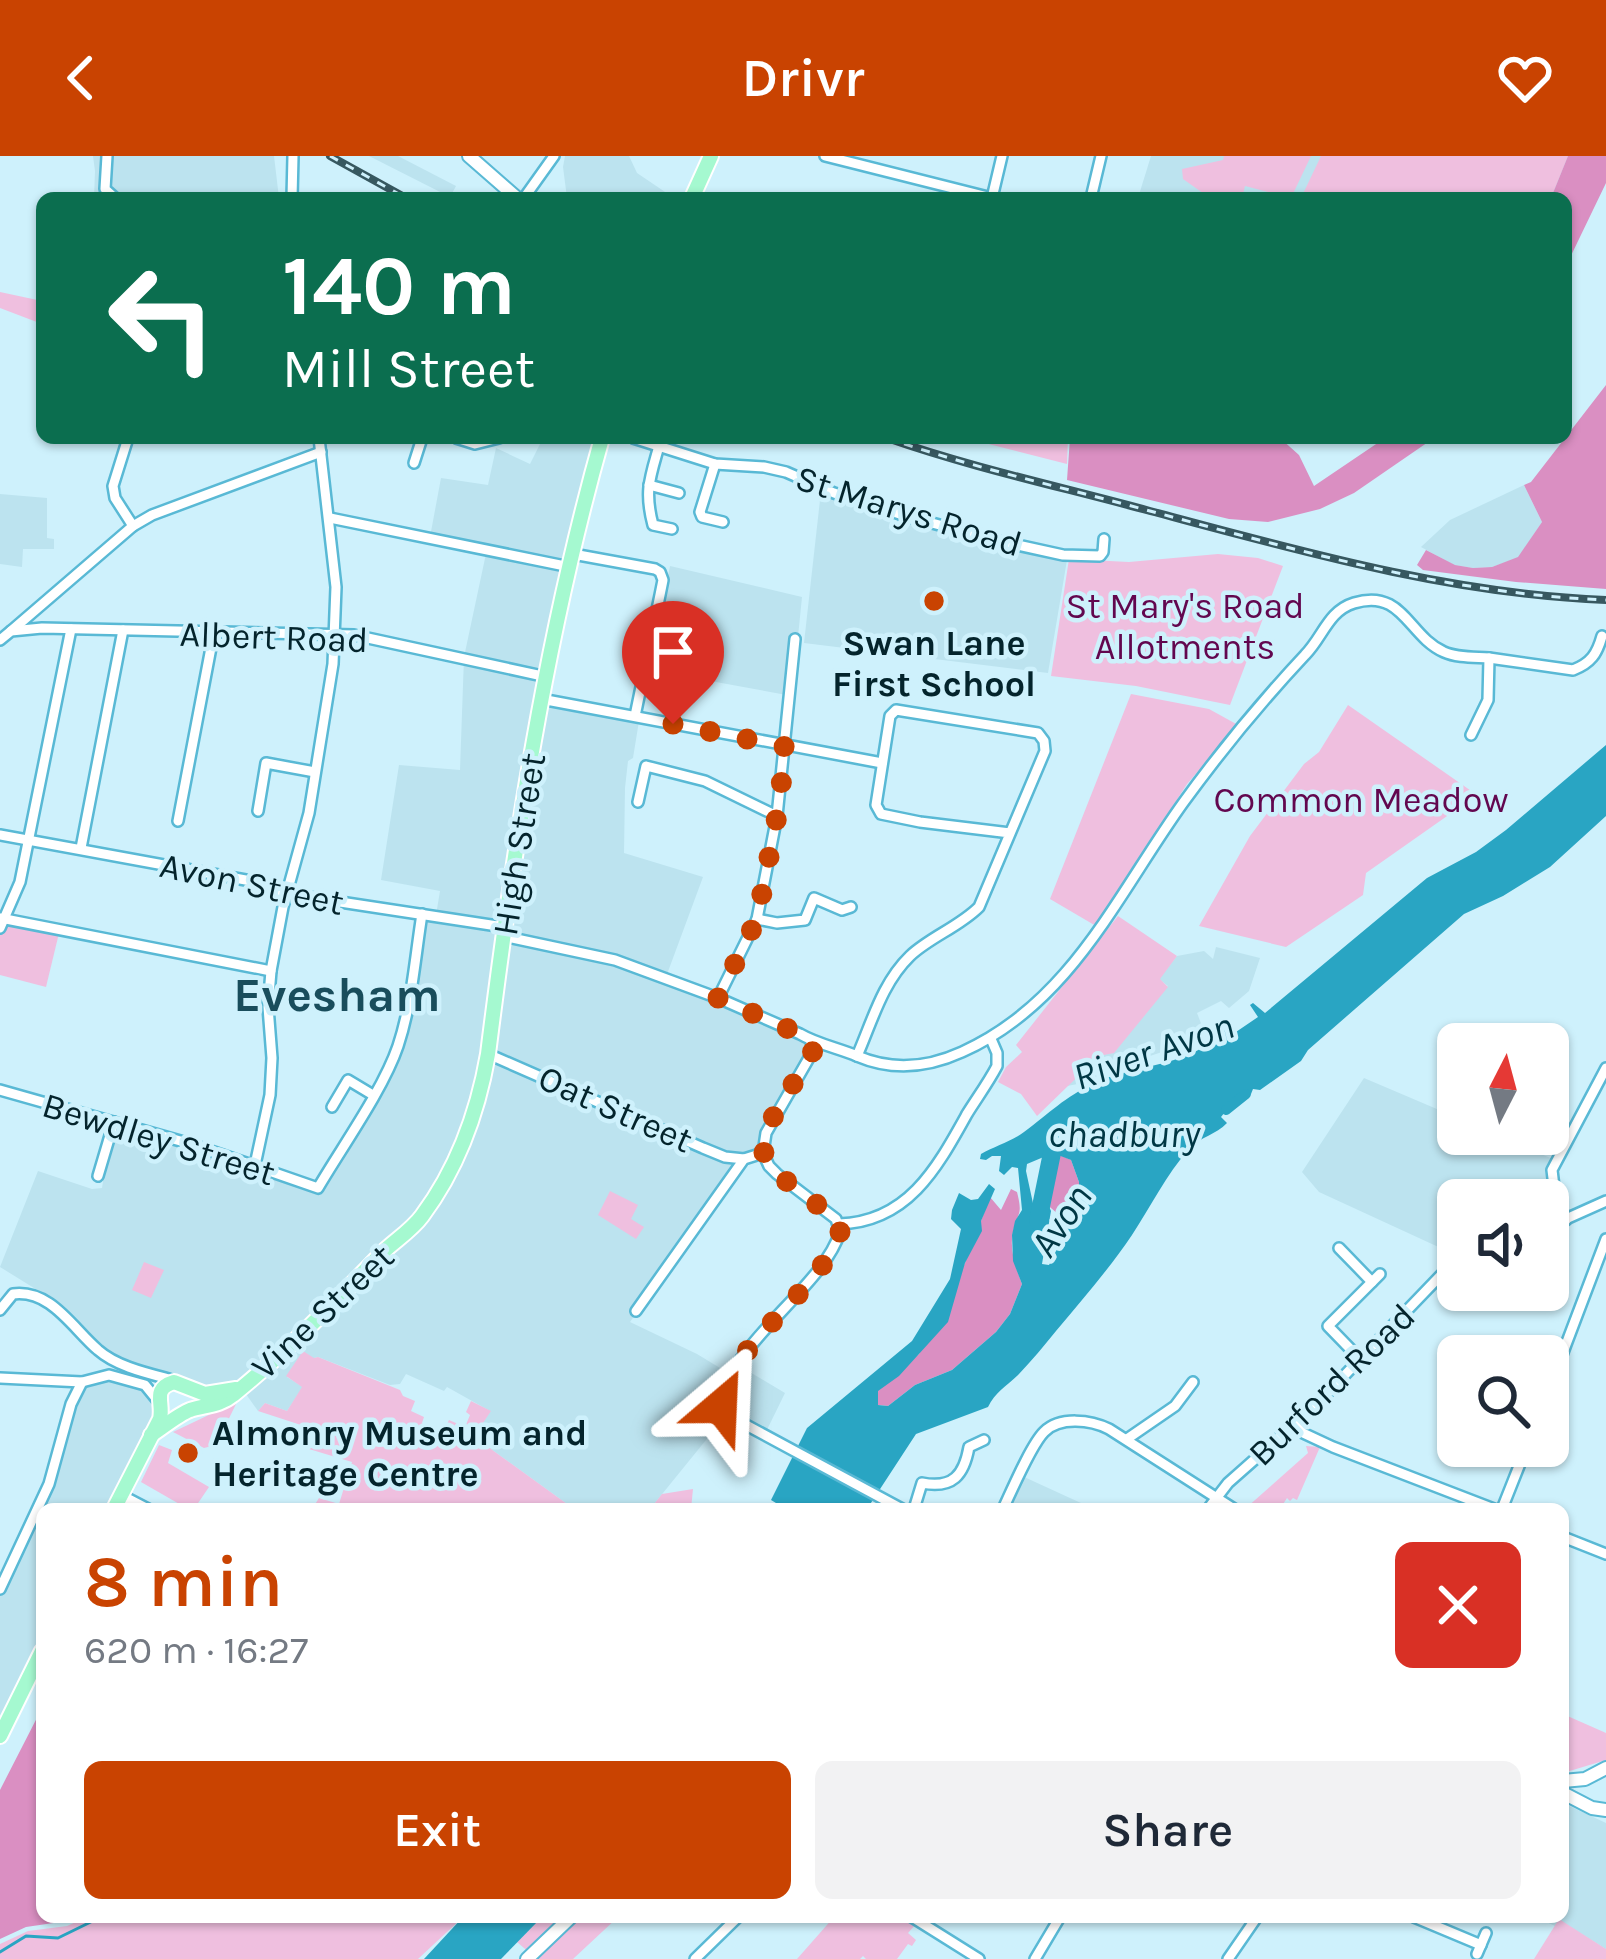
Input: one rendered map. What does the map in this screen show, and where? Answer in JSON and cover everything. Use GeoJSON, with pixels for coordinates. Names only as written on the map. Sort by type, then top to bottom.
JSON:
{"type":"FeatureCollection","features":[{"type":"Feature","properties":{"kind":"main road"},"geometry":{"type":"LineString","coordinates":[[470,156],[513,192]]}},
{"type":"Feature","properties":{"kind":"main road"},"geometry":{"type":"LineString","coordinates":[[695,192],[711,156]]}},
{"type":"Feature","properties":{"kind":"main road","name":"High Street"},"geometry":{"type":"LineString","coordinates":[[404,1234],[433,1199],[481,1095],[525,782],[600,444]]}},
{"type":"Feature","properties":{"kind":"main road","name":"Vine Street"},"geometry":{"type":"LineString","coordinates":[[151,1435],[184,1413],[232,1397],[404,1234]]}},
{"type":"Feature","properties":{"kind":"main road"},"geometry":{"type":"LineString","coordinates":[[117,1502],[160,1419],[160,1404],[162,1388],[170,1382],[188,1387],[192,1400],[184,1413],[172,1415],[160,1404]]}},
{"type":"Feature","properties":{"kind":"main road","name":"Vine Street"},"geometry":{"type":"LineString","coordinates":[[188,1387],[205,1394],[241,1387]]}},
{"type":"Feature","properties":{"kind":"main road"},"geometry":{"type":"LineString","coordinates":[[0,1734],[36,1663]]}},
{"type":"Feature","properties":{"kind":"main road"},"geometry":{"type":"LineString","coordinates":[[1569,1780],[1599,1773]]}},
{"type":"Feature","properties":{"kind":"main road"},"geometry":{"type":"LineString","coordinates":[[1584,1802],[1582,1786],[1599,1773]]}},
{"type":"Feature","properties":{"kind":"main road"},"geometry":{"type":"LineString","coordinates":[[1569,1795],[1606,1810]]}},
{"type":"Feature","properties":{"kind":"main road"},"geometry":{"type":"LineString","coordinates":[[527,1959],[566,1923]]}},
{"type":"Feature","properties":{"kind":"street"},"geometry":{"type":"LineString","coordinates":[[107,156],[108,192]]}},
{"type":"Feature","properties":{"kind":"street"},"geometry":{"type":"LineString","coordinates":[[292,192],[293,156]]}},
{"type":"Feature","properties":{"kind":"street"},"geometry":{"type":"LineString","coordinates":[[525,192],[554,156]]}},
{"type":"Feature","properties":{"kind":"street"},"geometry":{"type":"LineString","coordinates":[[825,156],[970,192]]}},
{"type":"Feature","properties":{"kind":"street"},"geometry":{"type":"LineString","coordinates":[[993,192],[1002,156]]}},
{"type":"Feature","properties":{"kind":"street"},"geometry":{"type":"LineString","coordinates":[[1092,192],[1101,156]]}},
{"type":"Feature","properties":{"kind":"street"},"geometry":{"type":"LineString","coordinates":[[126,444],[113,486],[133,526]]}},
{"type":"Feature","properties":{"kind":"street"},"geometry":{"type":"LineString","coordinates":[[255,1166],[270,1095],[271,971],[309,813],[335,634],[336,587],[320,444]]}},
{"type":"Feature","properties":{"kind":"street"},"geometry":{"type":"LineString","coordinates":[[414,463],[420,444]]}},
{"type":"Feature","properties":{"kind":"street","name":"St Marys Road"},"geometry":{"type":"LineString","coordinates":[[652,444],[715,464],[764,466],[906,516],[1063,555],[1100,556],[1104,539]]}},
{"type":"Feature","properties":{"kind":"street"},"geometry":{"type":"LineString","coordinates":[[659,446],[647,496],[653,525],[672,529]]}},
{"type":"Feature","properties":{"kind":"street"},"geometry":{"type":"LineString","coordinates":[[0,640],[133,526],[321,452]]}},
{"type":"Feature","properties":{"kind":"street"},"geometry":{"type":"LineString","coordinates":[[715,464],[700,512],[702,517],[722,522]]}},
{"type":"Feature","properties":{"kind":"street"},"geometry":{"type":"LineString","coordinates":[[649,485],[679,493]]}},
{"type":"Feature","properties":{"kind":"street"},"geometry":{"type":"LineString","coordinates":[[330,518],[661,572],[634,716]]}},
{"type":"Feature","properties":{"kind":"street","name":"Avon Street"},"geometry":{"type":"LineString","coordinates":[[0,835],[251,881],[288,894],[422,914],[615,960],[718,998],[811,1042],[898,1068],[949,1058],[992,1039],[1045,998],[1114,910],[1181,805],[1276,686],[1315,646],[1329,619],[1351,604],[1378,601],[1396,608],[1447,654],[1489,658]]}},
{"type":"Feature","properties":{"kind":"street"},"geometry":{"type":"LineString","coordinates":[[71,628],[20,882],[1,921],[271,971]]}},
{"type":"Feature","properties":{"kind":"street"},"geometry":{"type":"LineString","coordinates":[[81,848],[123,630]]}},
{"type":"Feature","properties":{"kind":"street","name":"Albert Road"},"geometry":{"type":"LineString","coordinates":[[11,631],[335,634],[376,638],[547,677]]}},
{"type":"Feature","properties":{"kind":"street"},"geometry":{"type":"LineString","coordinates":[[178,821],[214,632]]}},
{"type":"Feature","properties":{"kind":"street"},"geometry":{"type":"LineString","coordinates":[[1471,735],[1488,700],[1489,658],[1573,670],[1595,656],[1602,636]]}},
{"type":"Feature","properties":{"kind":"street"},"geometry":{"type":"LineString","coordinates":[[718,998],[757,919],[777,816],[795,639]]}},
{"type":"Feature","properties":{"kind":"street"},"geometry":{"type":"LineString","coordinates":[[541,699],[882,763]]}},
{"type":"Feature","properties":{"kind":"street"},"geometry":{"type":"LineString","coordinates":[[857,1056],[895,974],[912,954],[979,908],[1045,751],[1038,733],[896,710],[890,716],[882,763],[876,805],[880,814],[1010,833]]}},
{"type":"Feature","properties":{"kind":"street"},"geometry":{"type":"LineString","coordinates":[[258,811],[266,764],[315,772]]}},
{"type":"Feature","properties":{"kind":"street"},"geometry":{"type":"LineString","coordinates":[[638,802],[646,766],[705,782],[777,816]]}},
{"type":"Feature","properties":{"kind":"street"},"geometry":{"type":"LineString","coordinates":[[757,919],[806,920],[814,898],[847,909],[847,924]]}},
{"type":"Feature","properties":{"kind":"street"},"geometry":{"type":"LineString","coordinates":[[332,1107],[348,1080],[374,1095],[397,1048],[422,914]]}},
{"type":"Feature","properties":{"kind":"street"},"geometry":{"type":"LineString","coordinates":[[811,1042],[813,1051],[766,1133],[764,1153],[777,1174],[839,1224],[875,1218],[924,1185],[997,1066],[992,1039]]}},
{"type":"Feature","properties":{"kind":"street","name":"Oat Street"},"geometry":{"type":"LineString","coordinates":[[488,1054],[703,1148],[744,1159]]}},
{"type":"Feature","properties":{"kind":"street"},"geometry":{"type":"LineString","coordinates":[[1553,1179],[1552,1170],[1602,1084],[1606,1068]]}},
{"type":"Feature","properties":{"kind":"street","name":"Bewdley Street"},"geometry":{"type":"LineString","coordinates":[[0,1090],[191,1144],[318,1187],[374,1095]]}},
{"type":"Feature","properties":{"kind":"street"},"geometry":{"type":"LineString","coordinates":[[98,1176],[114,1122]]}},
{"type":"Feature","properties":{"kind":"street"},"geometry":{"type":"LineString","coordinates":[[636,1311],[744,1159],[764,1153]]}},
{"type":"Feature","properties":{"kind":"street"},"geometry":{"type":"LineString","coordinates":[[1569,1219],[1606,1201]]}},
{"type":"Feature","properties":{"kind":"street"},"geometry":{"type":"LineString","coordinates":[[839,1224],[838,1239],[828,1256],[726,1382],[722,1412],[890,1503]]}},
{"type":"Feature","properties":{"kind":"street"},"geometry":{"type":"LineString","coordinates":[[1569,1337],[1606,1239]]}},
{"type":"Feature","properties":{"kind":"street"},"geometry":{"type":"LineString","coordinates":[[1339,1248],[1376,1278],[1328,1326],[1361,1360]]}},
{"type":"Feature","properties":{"kind":"street","name":"Burford Road"},"geometry":{"type":"LineString","coordinates":[[1212,1503],[1437,1280]]}},
{"type":"Feature","properties":{"kind":"street"},"geometry":{"type":"LineString","coordinates":[[0,1308],[13,1294],[26,1294],[57,1310],[100,1353],[170,1382]]}},
{"type":"Feature","properties":{"kind":"street"},"geometry":{"type":"LineString","coordinates":[[0,1378],[129,1379],[150,1388],[160,1404]]}},
{"type":"Feature","properties":{"kind":"street"},"geometry":{"type":"LineString","coordinates":[[40,1503],[82,1382]]}},
{"type":"Feature","properties":{"kind":"street"},"geometry":{"type":"LineString","coordinates":[[1127,1439],[1175,1406],[1193,1382]]}},
{"type":"Feature","properties":{"kind":"street"},"geometry":{"type":"LineString","coordinates":[[1006,1503],[1042,1433],[1058,1424],[1089,1422],[1127,1439],[1225,1503]]}},
{"type":"Feature","properties":{"kind":"street"},"geometry":{"type":"LineString","coordinates":[[1295,1424],[1333,1448],[1482,1503]]}},
{"type":"Feature","properties":{"kind":"street"},"geometry":{"type":"LineString","coordinates":[[916,1503],[922,1483],[933,1485],[955,1478],[965,1469],[969,1447],[984,1440]]}},
{"type":"Feature","properties":{"kind":"street"},"geometry":{"type":"LineString","coordinates":[[1501,1503],[1517,1467]]}},
{"type":"Feature","properties":{"kind":"street"},"geometry":{"type":"LineString","coordinates":[[0,1589],[36,1512]]}},
{"type":"Feature","properties":{"kind":"street"},"geometry":{"type":"LineString","coordinates":[[1569,1539],[1606,1554]]}},
{"type":"Feature","properties":{"kind":"street"},"geometry":{"type":"LineString","coordinates":[[695,1959],[732,1923]]}},
{"type":"Feature","properties":{"kind":"street"},"geometry":{"type":"LineString","coordinates":[[922,1923],[979,1959]]}},
{"type":"Feature","properties":{"kind":"street"},"geometry":{"type":"LineString","coordinates":[[1035,1959],[1056,1923]]}},
{"type":"Feature","properties":{"kind":"street"},"geometry":{"type":"LineString","coordinates":[[1228,1959],[1253,1923]]}},
{"type":"Feature","properties":{"kind":"street"},"geometry":{"type":"LineString","coordinates":[[1426,1923],[1479,1950],[1486,1933]]}},
{"type":"Feature","properties":{"kind":"shaded area"},"geometry":{"type":"Polygon","coordinates":[[[93,156],[274,156],[278,192],[94,192],[93,156]]]}},
{"type":"Feature","properties":{"kind":"shaded area"},"geometry":{"type":"Polygon","coordinates":[[[369,156],[398,156],[456,186],[453,192],[440,192],[369,156]]]}},
{"type":"Feature","properties":{"kind":"shaded area"},"geometry":{"type":"Polygon","coordinates":[[[565,156],[629,156],[637,173],[665,192],[566,192],[565,156]]]}},
{"type":"Feature","properties":{"kind":"shaded area"},"geometry":{"type":"Polygon","coordinates":[[[1151,156],[1568,156],[1553,192],[1140,192],[1151,156]]]}},
{"type":"Feature","properties":{"kind":"shaded area"},"geometry":{"type":"Polygon","coordinates":[[[1568,156],[1606,156],[1606,183],[1572,254],[1572,192],[1553,192],[1568,156]]]}},
{"type":"Feature","properties":{"kind":"shaded area"},"geometry":{"type":"Polygon","coordinates":[[[1606,385],[1606,589],[1516,582],[1423,570],[1417,565],[1426,550],[1455,565],[1473,568],[1518,557],[1542,522],[1524,485],[1560,444],[1572,444],[1572,429],[1606,385]]]}},
{"type":"Feature","properties":{"kind":"shaded area"},"geometry":{"type":"Polygon","coordinates":[[[540,444],[603,444],[543,700],[639,721],[633,758],[628,761],[624,853],[703,877],[666,977],[806,1032],[813,1051],[759,1154],[744,1163],[630,1322],[730,1374],[738,1365],[785,1393],[762,1440],[723,1419],[655,1503],[566,1503],[477,1439],[490,1411],[447,1387],[444,1391],[406,1374],[400,1384],[390,1385],[314,1358],[287,1377],[303,1387],[287,1411],[265,1403],[258,1411],[241,1387],[195,1386],[179,1376],[169,1379],[100,1353],[55,1301],[0,1267],[38,1171],[102,1188],[112,1122],[318,1189],[398,1049],[423,914],[436,915],[440,891],[381,880],[399,765],[460,770],[464,657],[487,549],[430,537],[441,478],[488,485],[496,448],[530,464],[540,444]]]}},
{"type":"Feature","properties":{"kind":"shaded area"},"geometry":{"type":"Polygon","coordinates":[[[1070,444],[1287,444],[1299,455],[1314,486],[1376,444],[1425,444],[1354,493],[1320,509],[1268,522],[1229,519],[1067,480],[1070,444]]]}},
{"type":"Feature","properties":{"kind":"shaded area"},"geometry":{"type":"Polygon","coordinates":[[[1524,485],[1542,522],[1518,558],[1473,568],[1454,565],[1421,547],[1450,520],[1524,485]]]}},
{"type":"Feature","properties":{"kind":"shaded area"},"geometry":{"type":"Polygon","coordinates":[[[0,494],[47,498],[47,538],[54,539],[54,549],[23,549],[22,567],[0,564],[0,494]]]}},
{"type":"Feature","properties":{"kind":"shaded area","name":"Swan Lane First School"},"geometry":{"type":"Polygon","coordinates":[[[832,499],[1067,560],[1048,673],[804,643],[820,500],[832,499]]]}},
{"type":"Feature","properties":{"kind":"shaded area"},"geometry":{"type":"Polygon","coordinates":[[[670,566],[802,597],[792,696],[650,670],[670,566]]]}},
{"type":"Feature","properties":{"kind":"shaded area"},"geometry":{"type":"Polygon","coordinates":[[[1216,947],[1260,958],[1249,991],[1229,1008],[1221,1001],[1197,1013],[1204,1031],[1180,1046],[1067,1086],[1168,986],[1159,979],[1177,956],[1204,951],[1213,959],[1216,947]]]}},
{"type":"Feature","properties":{"kind":"shaded area"},"geometry":{"type":"Polygon","coordinates":[[[1364,1078],[1437,1109],[1437,1155],[1543,1155],[1555,1160],[1553,1179],[1437,1179],[1437,1246],[1319,1192],[1302,1172],[1364,1078]]]}},
{"type":"Feature","properties":{"kind":"shaded area"},"geometry":{"type":"Polygon","coordinates":[[[1058,1154],[1071,1160],[1079,1197],[1058,1214],[1044,1202],[1058,1154]]]}},
{"type":"Feature","properties":{"kind":"shaded area"},"geometry":{"type":"Polygon","coordinates":[[[1011,1189],[1017,1192],[1020,1205],[1012,1245],[1022,1284],[1010,1314],[952,1370],[915,1385],[888,1406],[878,1405],[875,1391],[919,1354],[965,1263],[990,1197],[1001,1210],[1011,1189]]]}},
{"type":"Feature","properties":{"kind":"shaded area"},"geometry":{"type":"Polygon","coordinates":[[[81,1381],[130,1383],[147,1391],[158,1413],[111,1503],[39,1503],[47,1485],[81,1381]]]}},
{"type":"Feature","properties":{"kind":"shaded area"},"geometry":{"type":"Polygon","coordinates":[[[1022,1476],[1081,1503],[1008,1503],[1022,1476]]]}},
{"type":"Feature","properties":{"kind":"shaded area"},"geometry":{"type":"Polygon","coordinates":[[[36,1509],[36,1656],[0,1726],[0,1586],[36,1509]]]}},
{"type":"Feature","properties":{"kind":"shaded area"},"geometry":{"type":"Polygon","coordinates":[[[36,1720],[36,1923],[53,1923],[26,1927],[0,1939],[0,1790],[36,1720]]]}},
{"type":"Feature","properties":{"kind":"shaded area"},"geometry":{"type":"Polygon","coordinates":[[[1569,1806],[1606,1823],[1606,1949],[1564,1923],[1569,1923],[1569,1806]]]}},
{"type":"Feature","properties":{"kind":"green space"},"geometry":{"type":"Polygon","coordinates":[[[1224,156],[1311,156],[1294,192],[1245,186],[1244,192],[1201,192],[1183,179],[1182,169],[1224,156]]]}},
{"type":"Feature","properties":{"kind":"green space"},"geometry":{"type":"Polygon","coordinates":[[[1321,156],[1568,156],[1553,192],[1304,192],[1321,156]]]}},
{"type":"Feature","properties":{"kind":"green space"},"geometry":{"type":"Polygon","coordinates":[[[0,292],[36,300],[36,322],[0,308],[0,292]]]}},
{"type":"Feature","properties":{"kind":"green space"},"geometry":{"type":"Polygon","coordinates":[[[989,444],[1068,444],[1067,464],[989,444]]]}},
{"type":"Feature","properties":{"kind":"green space","name":"St Mary's Road Allotments"},"geometry":{"type":"Polygon","coordinates":[[[1218,554],[1283,566],[1230,705],[1136,686],[1051,676],[1069,559],[1129,562],[1218,554]]]}},
{"type":"Feature","properties":{"kind":"green space"},"geometry":{"type":"Polygon","coordinates":[[[1131,694],[1209,709],[1238,725],[1187,784],[1096,926],[1050,899],[1131,694]]]}},
{"type":"Feature","properties":{"kind":"green space","name":"Common Meadow"},"geometry":{"type":"Polygon","coordinates":[[[1348,705],[1477,795],[1366,873],[1363,895],[1286,947],[1199,926],[1250,836],[1304,764],[1319,752],[1348,705]]]}},
{"type":"Feature","properties":{"kind":"green space"},"geometry":{"type":"Polygon","coordinates":[[[1118,916],[1177,956],[1160,979],[1168,987],[1114,1053],[1099,1056],[1037,1116],[1021,1094],[998,1082],[1022,1052],[1016,1045],[1118,916]]]}},
{"type":"Feature","properties":{"kind":"green space"},"geometry":{"type":"Polygon","coordinates":[[[4,919],[60,929],[46,987],[0,975],[4,919]]]}},
{"type":"Feature","properties":{"kind":"green space"},"geometry":{"type":"Polygon","coordinates":[[[610,1191],[638,1205],[631,1219],[644,1227],[636,1239],[598,1215],[610,1191]]]}},
{"type":"Feature","properties":{"kind":"green space"},"geometry":{"type":"Polygon","coordinates":[[[144,1262],[164,1270],[151,1298],[132,1290],[144,1262]]]}},
{"type":"Feature","properties":{"kind":"green space"},"geometry":{"type":"Polygon","coordinates":[[[303,1351],[400,1390],[415,1401],[411,1411],[424,1417],[422,1423],[444,1430],[449,1420],[465,1427],[471,1401],[491,1411],[477,1439],[566,1503],[339,1503],[352,1462],[299,1446],[304,1426],[258,1411],[265,1403],[287,1411],[302,1387],[286,1376],[303,1351]]]}},
{"type":"Feature","properties":{"kind":"green space"},"geometry":{"type":"Polygon","coordinates":[[[234,1403],[216,1445],[204,1448],[173,1432],[234,1403]]]}},
{"type":"Feature","properties":{"kind":"green space"},"geometry":{"type":"Polygon","coordinates":[[[159,1445],[172,1450],[168,1463],[209,1487],[198,1503],[178,1503],[141,1482],[159,1445]]]}},
{"type":"Feature","properties":{"kind":"green space"},"geometry":{"type":"Polygon","coordinates":[[[1306,1446],[1320,1447],[1297,1500],[1252,1503],[1308,1453],[1306,1446]]]}},
{"type":"Feature","properties":{"kind":"green space"},"geometry":{"type":"Polygon","coordinates":[[[693,1489],[692,1503],[655,1503],[662,1494],[693,1489]]]}},
{"type":"Feature","properties":{"kind":"green space"},"geometry":{"type":"Polygon","coordinates":[[[1569,1717],[1606,1733],[1606,1760],[1569,1771],[1569,1717]]]}},
{"type":"Feature","properties":{"kind":"green space"},"geometry":{"type":"Polygon","coordinates":[[[457,1923],[418,1959],[0,1959],[0,1944],[28,1931],[67,1926],[457,1923]]]}},
{"type":"Feature","properties":{"kind":"green space"},"geometry":{"type":"Polygon","coordinates":[[[536,1923],[612,1923],[573,1959],[527,1959],[531,1954],[517,1942],[536,1923]]]}},
{"type":"Feature","properties":{"kind":"green space"},"geometry":{"type":"Polygon","coordinates":[[[829,1923],[915,1925],[908,1933],[916,1940],[897,1959],[797,1959],[829,1923]]]}},
{"type":"Feature","properties":{"kind":"green space"},"geometry":{"type":"Polygon","coordinates":[[[1556,1923],[1565,1923],[1606,1949],[1606,1959],[1534,1959],[1556,1923]]]}},
{"type":"Feature","properties":{"kind":"water","name":"chadbury"},"geometry":{"type":"Polygon","coordinates":[[[1606,745],[1606,816],[1550,867],[1464,914],[1301,1061],[1260,1090],[1240,1093],[1221,1117],[1227,1123],[1189,1149],[1105,1272],[988,1407],[916,1434],[871,1503],[771,1500],[807,1428],[912,1341],[950,1279],[961,1229],[951,1219],[959,1193],[978,1199],[989,1184],[995,1189],[981,1221],[982,1231],[965,1263],[948,1322],[899,1376],[878,1391],[878,1405],[888,1406],[915,1385],[952,1370],[1010,1314],[1022,1284],[1013,1261],[1012,1235],[1022,1210],[1018,1168],[1004,1175],[999,1171],[1001,1156],[986,1160],[980,1159],[981,1154],[1019,1135],[1095,1083],[1200,1049],[1211,1041],[1207,1029],[1222,1021],[1233,1034],[1258,1017],[1250,1005],[1265,1013],[1427,878],[1476,852],[1606,745]],[[1058,1155],[1055,1168],[1047,1167],[1046,1156],[1027,1164],[1034,1208],[1047,1202],[1051,1211],[1042,1264],[1049,1265],[1074,1215],[1079,1182],[1071,1160],[1058,1155]]]}},
{"type":"Feature","properties":{"kind":"water"},"geometry":{"type":"Polygon","coordinates":[[[457,1923],[536,1923],[501,1959],[424,1959],[457,1923]]]}},
{"type":"Feature","properties":{"kind":"waterway"},"geometry":{"type":"LineString","coordinates":[[1226,1110],[1246,1094]]}},
{"type":"Feature","properties":{"kind":"waterway","name":"River Avon"},"geometry":{"type":"LineString","coordinates":[[1038,1221],[1053,1148]]}},
{"type":"Feature","properties":{"kind":"waterway"},"geometry":{"type":"LineString","coordinates":[[0,1952],[26,1936],[58,1938],[89,1923]]}},
{"type":"Feature","properties":{"kind":"railway"},"geometry":{"type":"LineString","coordinates":[[330,156],[395,192]]}},
{"type":"Feature","properties":{"kind":"railway"},"geometry":{"type":"LineString","coordinates":[[906,444],[1376,568],[1490,589],[1606,600]]}},
{"type":"Feature","properties":{"kind":"place","name":"Swan Lane First School"},"geometry":{"type":"Point","coordinates":[934,601]}},
{"type":"Feature","properties":{"kind":"place","name":"Almonry Museum and Heritage Centre"},"geometry":{"type":"Point","coordinates":[188,1453]}},
{"type":"Feature","properties":{"kind":"district","name":"Evesham"},"geometry":{"type":"Point","coordinates":[337,994]}},
{"type":"Feature","properties":{"kind":"route"},"geometry":{"type":"LineString","coordinates":[[673,724],[786,747],[757,919],[718,998],[811,1042],[813,1051],[764,1137],[764,1153],[777,1174],[836,1219],[840,1232],[828,1256],[736,1366],[726,1382],[721,1406]]}},
{"type":"Feature","properties":{"kind":"water label","name":"Avon"},"geometry":{"type":"Point","coordinates":[1060,1220]}}]}
